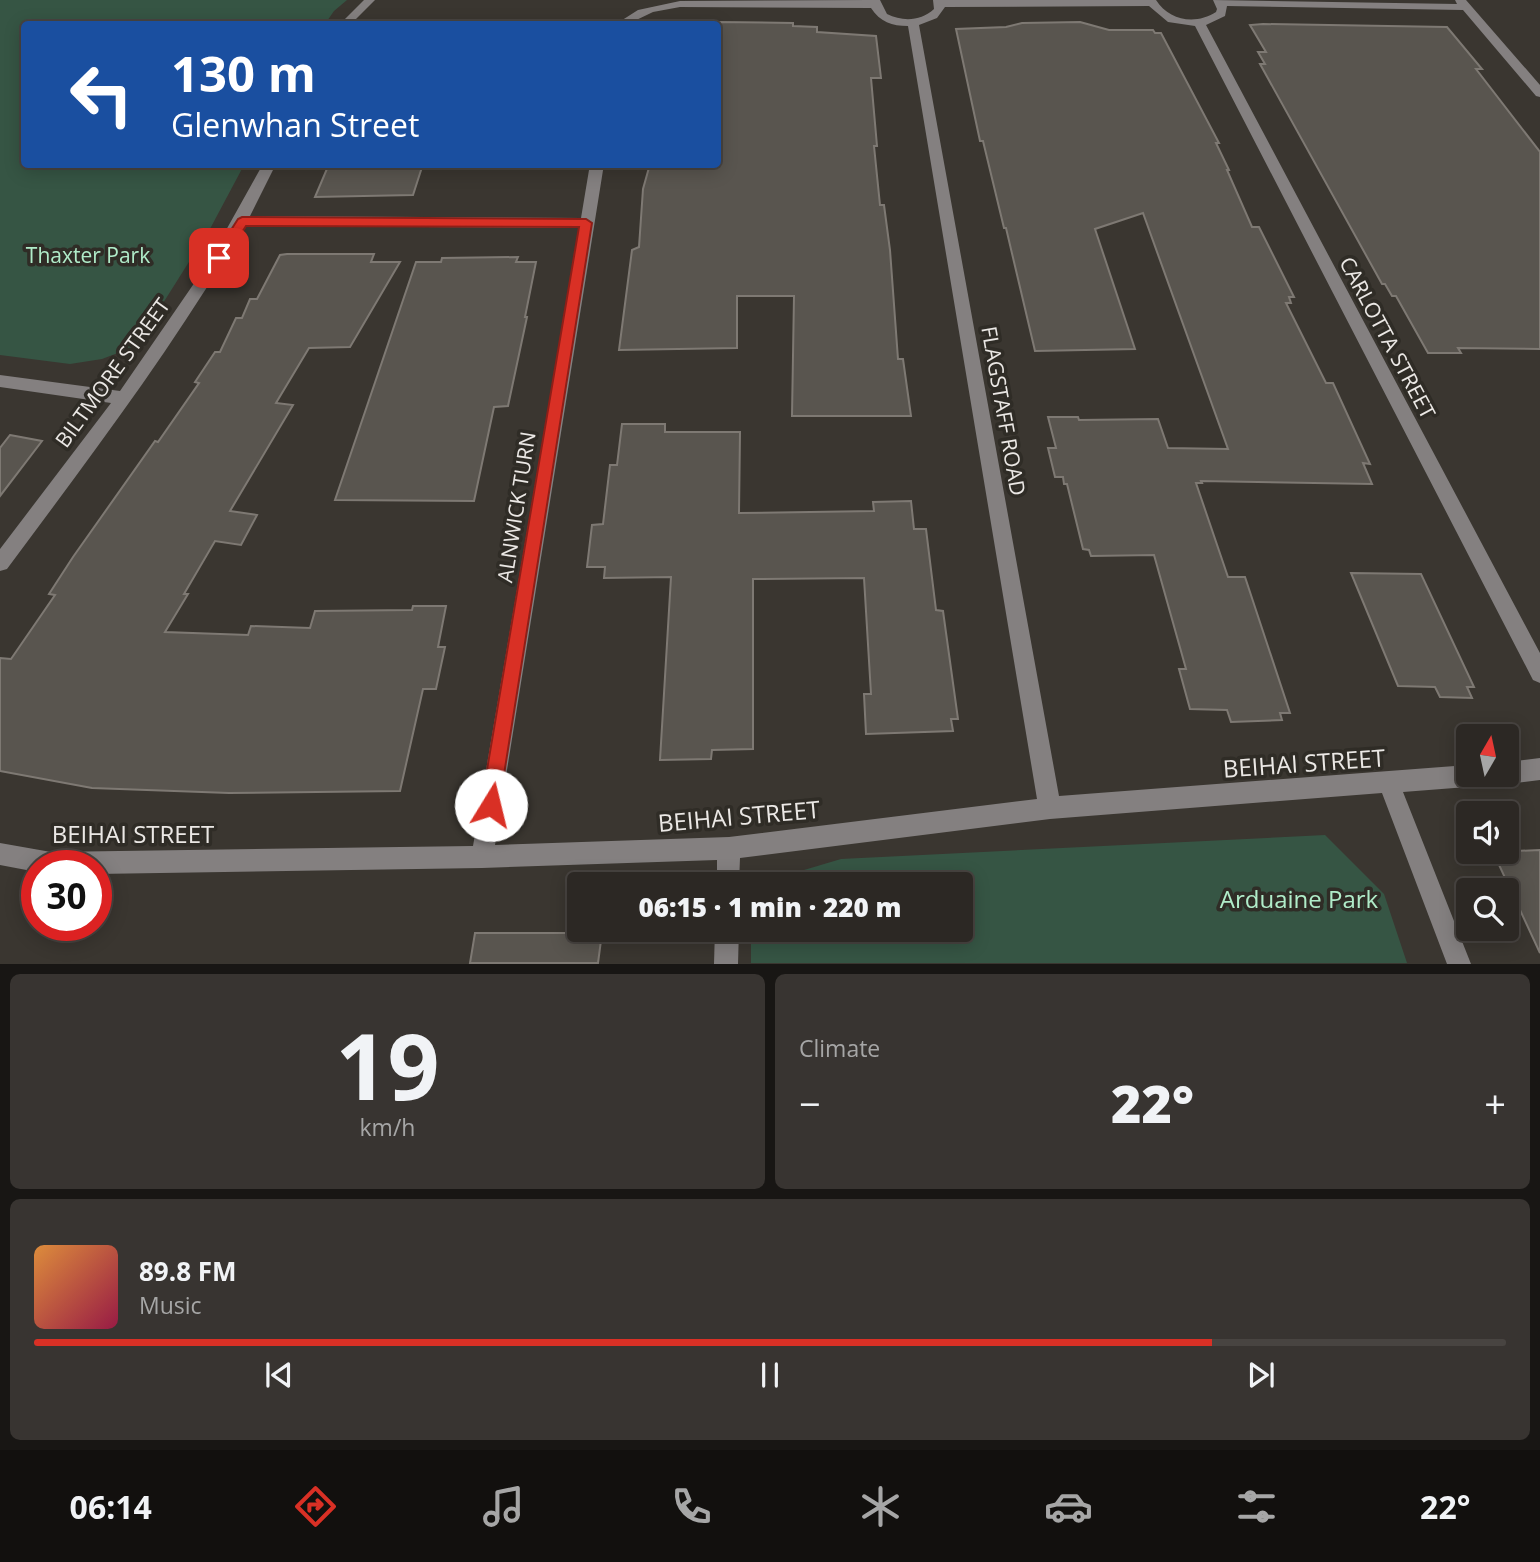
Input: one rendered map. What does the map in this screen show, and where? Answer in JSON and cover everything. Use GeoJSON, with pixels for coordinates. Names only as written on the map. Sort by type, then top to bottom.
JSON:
{"type":"FeatureCollection","features":[{"type":"Feature","properties":{"kind":"street"},"geometry":{"type":"LineString","coordinates":[[348,21],[370,0]]}},
{"type":"Feature","properties":{"kind":"street"},"geometry":{"type":"LineString","coordinates":[[626,21],[634,14],[652,7],[680,4],[874,3],[883,16],[912,22],[937,15],[939,2],[1152,2],[1156,9],[1175,20],[1199,23],[1222,14],[1219,2],[1463,3],[1540,93]]}},
{"type":"Feature","properties":{"kind":"street","name":"FLAGSTAFF ROAD"},"geometry":{"type":"LineString","coordinates":[[912,22],[1051,808]]}},
{"type":"Feature","properties":{"kind":"street","name":"CARLOTTA STREET"},"geometry":{"type":"LineString","coordinates":[[1199,23],[1540,673]]}},
{"type":"Feature","properties":{"kind":"street","name":"BILTMORE STREET"},"geometry":{"type":"LineString","coordinates":[[0,564],[208,276],[242,222],[268,168]]}},
{"type":"Feature","properties":{"kind":"street","name":"ALNWICK TURN"},"geometry":{"type":"LineString","coordinates":[[482,857],[596,168]]}},
{"type":"Feature","properties":{"kind":"street"},"geometry":{"type":"LineString","coordinates":[[242,222],[586,223]]}},
{"type":"Feature","properties":{"kind":"street"},"geometry":{"type":"LineString","coordinates":[[0,382],[122,398]]}},
{"type":"Feature","properties":{"kind":"street"},"geometry":{"type":"LineString","coordinates":[[1519,772],[1540,769]]}},
{"type":"Feature","properties":{"kind":"street","name":"BEIHAI STREET"},"geometry":{"type":"LineString","coordinates":[[0,854],[51,863],[482,857],[729,848],[1051,808],[1456,777]]}},
{"type":"Feature","properties":{"kind":"street"},"geometry":{"type":"LineString","coordinates":[[1389,784],[1459,964]]}},
{"type":"Feature","properties":{"kind":"street"},"geometry":{"type":"LineString","coordinates":[[728,872],[729,848]]}},
{"type":"Feature","properties":{"kind":"street"},"geometry":{"type":"LineString","coordinates":[[726,964],[727,942]]}},
{"type":"Feature","properties":{"kind":"green space","name":"Thaxter Park"},"geometry":{"type":"Polygon","coordinates":[[[0,0],[347,0],[327,21],[21,21],[21,168],[242,168],[211,227],[136,346],[102,359],[70,364],[0,355],[0,0]]]}},
{"type":"Feature","properties":{"kind":"green space","name":"Arduaine Park"},"geometry":{"type":"Polygon","coordinates":[[[1325,835],[1384,894],[1407,963],[751,963],[751,942],[973,942],[973,872],[797,872],[841,859],[1325,835]]]}},
{"type":"Feature","properties":{"kind":"building"},"geometry":{"type":"Polygon","coordinates":[[[721,22],[793,23],[793,26],[817,27],[817,32],[876,36],[881,78],[871,78],[877,146],[874,146],[880,205],[884,205],[890,250],[898,359],[903,359],[911,416],[792,416],[794,296],[737,296],[737,348],[619,350],[632,250],[639,247],[643,189],[649,168],[721,168],[721,22]]]}},
{"type":"Feature","properties":{"kind":"building"},"geometry":{"type":"Polygon","coordinates":[[[1080,22],[1109,30],[1153,30],[1155,33],[1161,33],[1219,143],[1216,143],[1252,227],[1259,227],[1294,297],[1289,297],[1291,303],[1286,303],[1326,383],[1333,383],[1370,464],[1363,463],[1372,484],[1196,483],[1228,577],[1245,577],[1290,713],[1280,713],[1282,720],[1231,722],[1227,710],[1190,709],[1179,669],[1186,669],[1154,555],[1091,556],[1089,550],[1083,549],[1067,484],[1064,484],[1063,477],[1055,477],[1048,448],[1056,448],[1048,417],[1078,417],[1079,420],[1158,419],[1168,448],[1228,449],[1143,213],[1095,229],[1135,349],[1035,351],[1006,228],[983,141],[980,141],[956,29],[1006,27],[1022,23],[1080,22]]]}},
{"type":"Feature","properties":{"kind":"building"},"geometry":{"type":"Polygon","coordinates":[[[1250,25],[1447,27],[1482,69],[1476,69],[1540,152],[1540,349],[1458,348],[1461,353],[1428,353],[1396,296],[1392,296],[1385,284],[1382,284],[1260,64],[1265,64],[1258,52],[1266,52],[1250,25]]]}},
{"type":"Feature","properties":{"kind":"building"},"geometry":{"type":"Polygon","coordinates":[[[327,168],[422,168],[413,195],[315,197],[327,168]]]}},
{"type":"Feature","properties":{"kind":"building"},"geometry":{"type":"Polygon","coordinates":[[[374,254],[371,262],[400,262],[350,347],[309,348],[276,403],[293,405],[230,511],[257,515],[241,545],[215,541],[165,632],[248,635],[251,626],[310,628],[315,611],[412,610],[413,606],[446,606],[438,647],[445,647],[436,689],[423,689],[400,791],[229,793],[92,788],[0,771],[0,658],[11,659],[55,595],[49,594],[73,557],[199,383],[195,382],[215,352],[220,352],[236,318],[242,318],[250,299],[257,299],[280,255],[374,254]]]}},
{"type":"Feature","properties":{"kind":"building"},"geometry":{"type":"Polygon","coordinates":[[[518,257],[516,262],[536,262],[527,317],[508,406],[494,407],[474,501],[335,500],[416,262],[441,262],[442,258],[518,257]]]}},
{"type":"Feature","properties":{"kind":"building"},"geometry":{"type":"Polygon","coordinates":[[[622,424],[665,424],[665,432],[740,432],[739,513],[874,511],[873,502],[911,501],[914,529],[926,529],[936,610],[943,611],[958,719],[951,719],[953,731],[866,734],[864,694],[871,694],[864,578],[753,579],[753,749],[712,750],[711,759],[660,760],[671,577],[604,578],[605,567],[587,567],[592,525],[603,524],[610,465],[617,465],[622,424]]]}},
{"type":"Feature","properties":{"kind":"building"},"geometry":{"type":"Polygon","coordinates":[[[10,435],[42,441],[0,496],[0,448],[10,435]]]}},
{"type":"Feature","properties":{"kind":"building"},"geometry":{"type":"Polygon","coordinates":[[[1351,573],[1421,574],[1474,687],[1467,687],[1472,698],[1440,697],[1435,687],[1398,686],[1351,573]]]}},
{"type":"Feature","properties":{"kind":"building"},"geometry":{"type":"Polygon","coordinates":[[[1540,850],[1540,953],[1519,908],[1519,878],[1505,878],[1499,864],[1519,864],[1519,851],[1540,850]]]}},
{"type":"Feature","properties":{"kind":"building"},"geometry":{"type":"Polygon","coordinates":[[[475,933],[567,933],[567,942],[601,942],[598,963],[470,963],[475,933]]]}},
{"type":"Feature","properties":{"kind":"route"},"geometry":{"type":"LineString","coordinates":[[219,258],[242,222],[586,223],[491,805]]}}]}
